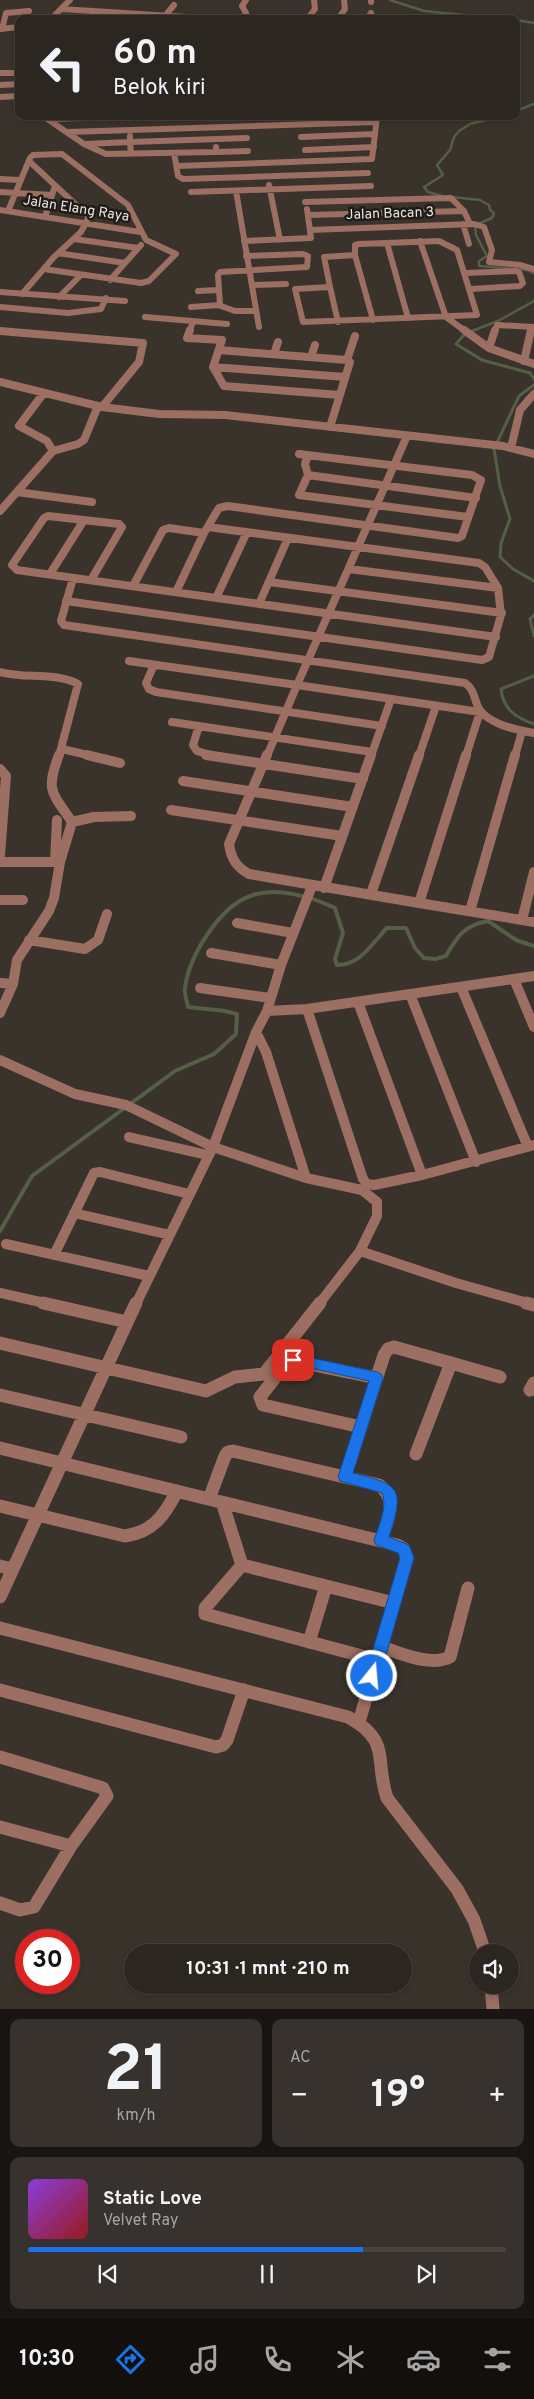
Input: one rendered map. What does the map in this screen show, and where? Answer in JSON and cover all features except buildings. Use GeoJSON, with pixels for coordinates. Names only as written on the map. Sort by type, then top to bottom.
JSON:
{"type":"FeatureCollection","features":[{"type":"Feature","properties":{"kind":"street"},"geometry":{"type":"LineString","coordinates":[[55,15],[70,0]]}},
{"type":"Feature","properties":{"kind":"street"},"geometry":{"type":"LineString","coordinates":[[245,15],[242,6],[246,0]]}},
{"type":"Feature","properties":{"kind":"street"},"geometry":{"type":"LineString","coordinates":[[310,15],[315,9],[314,0]]}},
{"type":"Feature","properties":{"kind":"street"},"geometry":{"type":"LineString","coordinates":[[341,15],[346,9],[344,0]]}},
{"type":"Feature","properties":{"kind":"street"},"geometry":{"type":"LineString","coordinates":[[167,15],[174,5]]}},
{"type":"Feature","properties":{"kind":"street"},"geometry":{"type":"LineString","coordinates":[[62,9],[151,15]]}},
{"type":"Feature","properties":{"kind":"street"},"geometry":{"type":"LineString","coordinates":[[15,27],[1,29],[6,13],[29,11]]}},
{"type":"Feature","properties":{"kind":"street"},"geometry":{"type":"LineString","coordinates":[[0,73],[15,72]]}},
{"type":"Feature","properties":{"kind":"street"},"geometry":{"type":"LineString","coordinates":[[0,85],[15,84]]}},
{"type":"Feature","properties":{"kind":"street"},"geometry":{"type":"LineString","coordinates":[[0,97],[15,96]]}},
{"type":"Feature","properties":{"kind":"street"},"geometry":{"type":"LineString","coordinates":[[48,120],[84,144],[106,154],[248,152]]}},
{"type":"Feature","properties":{"kind":"street"},"geometry":{"type":"LineString","coordinates":[[127,120],[131,154]]}},
{"type":"Feature","properties":{"kind":"street"},"geometry":{"type":"LineString","coordinates":[[298,120],[308,162]]}},
{"type":"Feature","properties":{"kind":"street"},"geometry":{"type":"LineString","coordinates":[[68,132],[213,124],[298,124],[361,120]]}},
{"type":"Feature","properties":{"kind":"street"},"geometry":{"type":"LineString","coordinates":[[177,166],[372,159],[377,120]]}},
{"type":"Feature","properties":{"kind":"street"},"geometry":{"type":"LineString","coordinates":[[213,124],[216,152]]}},
{"type":"Feature","properties":{"kind":"street"},"geometry":{"type":"LineString","coordinates":[[301,137],[375,134]]}},
{"type":"Feature","properties":{"kind":"street"},"geometry":{"type":"LineString","coordinates":[[84,144],[247,138]]}},
{"type":"Feature","properties":{"kind":"street"},"geometry":{"type":"LineString","coordinates":[[305,150],[374,147]]}},
{"type":"Feature","properties":{"kind":"street"},"geometry":{"type":"LineString","coordinates":[[174,153],[178,176],[183,179],[368,173]]}},
{"type":"Feature","properties":{"kind":"street"},"geometry":{"type":"LineString","coordinates":[[9,208],[19,180],[29,161],[34,156],[55,154],[66,156],[128,205],[140,232],[146,240],[176,254],[146,282],[136,284],[44,269]]}},
{"type":"Feature","properties":{"kind":"street"},"geometry":{"type":"LineString","coordinates":[[366,160],[374,200]]}},
{"type":"Feature","properties":{"kind":"street"},"geometry":{"type":"LineString","coordinates":[[22,294],[88,222],[89,217],[84,210],[29,161]]}},
{"type":"Feature","properties":{"kind":"street"},"geometry":{"type":"LineString","coordinates":[[263,163],[280,240]]}},
{"type":"Feature","properties":{"kind":"street"},"geometry":{"type":"LineString","coordinates":[[0,179],[19,180]]}},
{"type":"Feature","properties":{"kind":"street"},"geometry":{"type":"LineString","coordinates":[[46,217],[55,186]]}},
{"type":"Feature","properties":{"kind":"street"},"geometry":{"type":"LineString","coordinates":[[191,192],[371,186]]}},
{"type":"Feature","properties":{"kind":"street"},"geometry":{"type":"LineString","coordinates":[[244,241],[311,238],[302,189]]}},
{"type":"Feature","properties":{"kind":"street"},"geometry":{"type":"LineString","coordinates":[[236,191],[259,327]]}},
{"type":"Feature","properties":{"kind":"street"},"geometry":{"type":"LineString","coordinates":[[0,192],[52,195]]}},
{"type":"Feature","properties":{"kind":"street"},"geometry":{"type":"LineString","coordinates":[[305,202],[451,198],[464,211],[472,224],[469,244]]}},
{"type":"Feature","properties":{"kind":"street"},"geometry":{"type":"LineString","coordinates":[[387,200],[393,227]]}},
{"type":"Feature","properties":{"kind":"street"},"geometry":{"type":"LineString","coordinates":[[0,205],[9,208]]}},
{"type":"Feature","properties":{"kind":"street"},"geometry":{"type":"LineString","coordinates":[[0,210],[9,208]]}},
{"type":"Feature","properties":{"kind":"street","name":"Jalan Elang Raya"},"geometry":{"type":"LineString","coordinates":[[9,208],[46,217],[88,222],[140,232]]}},
{"type":"Feature","properties":{"kind":"street"},"geometry":{"type":"LineString","coordinates":[[308,215],[464,211]]}},
{"type":"Feature","properties":{"kind":"street"},"geometry":{"type":"LineString","coordinates":[[472,224],[484,227],[492,247],[489,262],[520,264],[534,269]]}},
{"type":"Feature","properties":{"kind":"street","name":"Jalan Bacan 3"},"geometry":{"type":"LineString","coordinates":[[310,230],[472,224]]}},
{"type":"Feature","properties":{"kind":"street"},"geometry":{"type":"LineString","coordinates":[[74,238],[138,248]]}},
{"type":"Feature","properties":{"kind":"street"},"geometry":{"type":"LineString","coordinates":[[110,280],[146,240]]}},
{"type":"Feature","properties":{"kind":"street"},"geometry":{"type":"LineString","coordinates":[[420,241],[446,317],[489,348],[534,364]]}},
{"type":"Feature","properties":{"kind":"street"},"geometry":{"type":"LineString","coordinates":[[330,288],[298,289],[295,292],[303,322],[338,322],[477,315],[466,273],[455,248],[439,241],[356,244],[355,255],[374,320]]}},
{"type":"Feature","properties":{"kind":"street"},"geometry":{"type":"LineString","coordinates":[[386,243],[408,318]]}},
{"type":"Feature","properties":{"kind":"street"},"geometry":{"type":"LineString","coordinates":[[58,253],[125,263]]}},
{"type":"Feature","properties":{"kind":"street"},"geometry":{"type":"LineString","coordinates":[[246,256],[324,257],[355,255]]}},
{"type":"Feature","properties":{"kind":"street"},"geometry":{"type":"LineString","coordinates":[[218,305],[218,275],[220,272],[304,268],[307,267],[308,256]]}},
{"type":"Feature","properties":{"kind":"street"},"geometry":{"type":"LineString","coordinates":[[324,257],[338,322]]}},
{"type":"Feature","properties":{"kind":"street"},"geometry":{"type":"LineString","coordinates":[[466,273],[516,271],[519,272],[523,283],[520,286],[471,289]]}},
{"type":"Feature","properties":{"kind":"street"},"geometry":{"type":"LineString","coordinates":[[59,297],[81,276]]}},
{"type":"Feature","properties":{"kind":"street"},"geometry":{"type":"LineString","coordinates":[[252,285],[286,284]]}},
{"type":"Feature","properties":{"kind":"street"},"geometry":{"type":"LineString","coordinates":[[198,290],[218,290]]}},
{"type":"Feature","properties":{"kind":"street"},"geometry":{"type":"LineString","coordinates":[[0,292],[59,297],[92,296],[125,301]]}},
{"type":"Feature","properties":{"kind":"street"},"geometry":{"type":"LineString","coordinates":[[0,307],[91,312],[101,309],[106,298]]}},
{"type":"Feature","properties":{"kind":"street"},"geometry":{"type":"LineString","coordinates":[[191,307],[218,305],[235,310],[256,311]]}},
{"type":"Feature","properties":{"kind":"street"},"geometry":{"type":"LineString","coordinates":[[145,318],[227,324]]}},
{"type":"Feature","properties":{"kind":"street"},"geometry":{"type":"LineString","coordinates":[[193,321],[186,338],[222,340],[213,367],[224,386],[340,395]]}},
{"type":"Feature","properties":{"kind":"street"},"geometry":{"type":"LineString","coordinates":[[489,348],[498,325],[533,327],[524,361]]}},
{"type":"Feature","properties":{"kind":"street"},"geometry":{"type":"LineString","coordinates":[[0,341],[3,332],[143,343],[139,362],[100,407],[84,440],[78,444],[53,451],[0,511]]}},
{"type":"Feature","properties":{"kind":"street"},"geometry":{"type":"LineString","coordinates":[[346,360],[355,336]]}},
{"type":"Feature","properties":{"kind":"street"},"geometry":{"type":"LineString","coordinates":[[274,354],[278,342]]}},
{"type":"Feature","properties":{"kind":"street"},"geometry":{"type":"LineString","coordinates":[[311,357],[315,345]]}},
{"type":"Feature","properties":{"kind":"street"},"geometry":{"type":"LineString","coordinates":[[219,350],[346,360],[350,362],[330,427]]}},
{"type":"Feature","properties":{"kind":"street"},"geometry":{"type":"LineString","coordinates":[[213,367],[345,377]]}},
{"type":"Feature","properties":{"kind":"street"},"geometry":{"type":"LineString","coordinates":[[0,394],[2,383],[100,407],[159,414],[225,415],[484,444],[507,447],[534,454]]}},
{"type":"Feature","properties":{"kind":"street"},"geometry":{"type":"LineString","coordinates":[[43,394],[19,426],[46,439],[51,444],[53,451]]}},
{"type":"Feature","properties":{"kind":"street"},"geometry":{"type":"LineString","coordinates":[[507,447],[520,410],[524,403],[534,394]]}},
{"type":"Feature","properties":{"kind":"street"},"geometry":{"type":"LineString","coordinates":[[407,436],[368,527],[338,590],[320,636],[296,686],[230,844],[230,856],[239,869],[249,874],[310,889],[324,888],[371,894],[534,922]]}},
{"type":"Feature","properties":{"kind":"street"},"geometry":{"type":"LineString","coordinates":[[176,592],[206,530],[219,508],[224,506],[458,538],[462,536],[481,480],[479,477],[299,454]]}},
{"type":"Feature","properties":{"kind":"street"},"geometry":{"type":"LineString","coordinates":[[308,455],[305,464],[308,475],[298,494],[468,517]]}},
{"type":"Feature","properties":{"kind":"street"},"geometry":{"type":"LineString","coordinates":[[308,475],[476,498]]}},
{"type":"Feature","properties":{"kind":"street"},"geometry":{"type":"LineString","coordinates":[[17,492],[92,502]]}},
{"type":"Feature","properties":{"kind":"street"},"geometry":{"type":"LineString","coordinates":[[91,580],[122,527],[119,524],[54,516],[44,518],[12,565],[13,568],[18,570],[496,637]]}},
{"type":"Feature","properties":{"kind":"street"},"geometry":{"type":"LineString","coordinates":[[50,574],[84,520]]}},
{"type":"Feature","properties":{"kind":"street"},"geometry":{"type":"LineString","coordinates":[[66,601],[482,660],[489,657],[502,613],[498,588],[485,567],[479,563],[247,532],[169,528],[163,530],[133,586]]}},
{"type":"Feature","properties":{"kind":"street"},"geometry":{"type":"LineString","coordinates":[[216,598],[247,532]]}},
{"type":"Feature","properties":{"kind":"street"},"geometry":{"type":"LineString","coordinates":[[259,604],[288,538]]}},
{"type":"Feature","properties":{"kind":"street"},"geometry":{"type":"LineString","coordinates":[[349,568],[498,588]]}},
{"type":"Feature","properties":{"kind":"street"},"geometry":{"type":"LineString","coordinates":[[73,578],[60,621],[64,625],[465,683],[470,688],[480,712],[419,903]]}},
{"type":"Feature","properties":{"kind":"street"},"geometry":{"type":"LineString","coordinates":[[269,582],[502,613]]}},
{"type":"Feature","properties":{"kind":"street"},"geometry":{"type":"LineString","coordinates":[[129,661],[480,712],[494,720],[522,731],[534,733]]}},
{"type":"Feature","properties":{"kind":"street"},"geometry":{"type":"LineString","coordinates":[[154,665],[146,683],[156,692],[382,726]]}},
{"type":"Feature","properties":{"kind":"street"},"geometry":{"type":"LineString","coordinates":[[0,672],[15,676],[69,679],[78,684],[62,749],[50,783],[52,792],[72,822]]}},
{"type":"Feature","properties":{"kind":"street"},"geometry":{"type":"LineString","coordinates":[[324,888],[391,699]]}},
{"type":"Feature","properties":{"kind":"street"},"geometry":{"type":"LineString","coordinates":[[371,894],[436,706]]}},
{"type":"Feature","properties":{"kind":"street"},"geometry":{"type":"LineString","coordinates":[[172,722],[372,752]]}},
{"type":"Feature","properties":{"kind":"street"},"geometry":{"type":"LineString","coordinates":[[199,726],[193,745],[197,751],[206,755],[363,779]]}},
{"type":"Feature","properties":{"kind":"street"},"geometry":{"type":"LineString","coordinates":[[470,911],[522,731]]}},
{"type":"Feature","properties":{"kind":"street"},"geometry":{"type":"LineString","coordinates":[[62,749],[120,763]]}},
{"type":"Feature","properties":{"kind":"street"},"geometry":{"type":"LineString","coordinates":[[0,769],[6,776],[0,855]]}},
{"type":"Feature","properties":{"kind":"street"},"geometry":{"type":"LineString","coordinates":[[183,781],[353,806]]}},
{"type":"Feature","properties":{"kind":"street"},"geometry":{"type":"LineString","coordinates":[[171,810],[342,836]]}},
{"type":"Feature","properties":{"kind":"street"},"geometry":{"type":"LineString","coordinates":[[72,822],[94,816],[131,816]]}},
{"type":"Feature","properties":{"kind":"street"},"geometry":{"type":"LineString","coordinates":[[0,1013],[13,984],[17,960],[49,911],[54,898],[57,862],[57,820]]}},
{"type":"Feature","properties":{"kind":"street"},"geometry":{"type":"LineString","coordinates":[[57,862],[72,822]]}},
{"type":"Feature","properties":{"kind":"street"},"geometry":{"type":"LineString","coordinates":[[0,862],[57,862]]}},
{"type":"Feature","properties":{"kind":"street"},"geometry":{"type":"LineString","coordinates":[[522,920],[534,872]]}},
{"type":"Feature","properties":{"kind":"street"},"geometry":{"type":"LineString","coordinates":[[0,1597],[6,1568],[37,1516],[104,1369],[210,1151],[256,1032],[267,1011],[281,965],[310,889]]}},
{"type":"Feature","properties":{"kind":"street"},"geometry":{"type":"LineString","coordinates":[[0,900],[23,900]]}},
{"type":"Feature","properties":{"kind":"street"},"geometry":{"type":"LineString","coordinates":[[29,940],[85,949],[91,948],[96,945],[107,914]]}},
{"type":"Feature","properties":{"kind":"street"},"geometry":{"type":"LineString","coordinates":[[237,922],[294,933]]}},
{"type":"Feature","properties":{"kind":"street"},"geometry":{"type":"LineString","coordinates":[[212,953],[281,965]]}},
{"type":"Feature","properties":{"kind":"street"},"geometry":{"type":"LineString","coordinates":[[267,1011],[307,1009],[534,976]]}},
{"type":"Feature","properties":{"kind":"street"},"geometry":{"type":"LineString","coordinates":[[514,979],[534,1027]]}},
{"type":"Feature","properties":{"kind":"street"},"geometry":{"type":"LineString","coordinates":[[0,982],[13,984]]}},
{"type":"Feature","properties":{"kind":"street"},"geometry":{"type":"LineString","coordinates":[[129,1137],[210,1151],[306,1178],[365,1187],[422,1176],[531,1146],[461,987]]}},
{"type":"Feature","properties":{"kind":"street"},"geometry":{"type":"LineString","coordinates":[[200,988],[270,998]]}},
{"type":"Feature","properties":{"kind":"street"},"geometry":{"type":"LineString","coordinates":[[410,994],[476,1162]]}},
{"type":"Feature","properties":{"kind":"street"},"geometry":{"type":"LineString","coordinates":[[358,1002],[422,1176]]}},
{"type":"Feature","properties":{"kind":"street"},"geometry":{"type":"LineString","coordinates":[[0,1343],[104,1369],[206,1391],[220,1388],[230,1378],[250,1378],[264,1374],[360,1251],[376,1216],[377,1202],[365,1187],[307,1009]]}},
{"type":"Feature","properties":{"kind":"street"},"geometry":{"type":"LineString","coordinates":[[256,1032],[266,1052],[306,1178]]}},
{"type":"Feature","properties":{"kind":"street"},"geometry":{"type":"LineString","coordinates":[[0,1060],[75,1094],[126,1105],[210,1151]]}},
{"type":"Feature","properties":{"kind":"street"},"geometry":{"type":"LineString","coordinates":[[54,1255],[94,1173],[100,1172],[189,1194]]}},
{"type":"Feature","properties":{"kind":"street"},"geometry":{"type":"LineString","coordinates":[[74,1213],[170,1235]]}},
{"type":"Feature","properties":{"kind":"street"},"geometry":{"type":"LineString","coordinates":[[6,1244],[150,1276]]}},
{"type":"Feature","properties":{"kind":"street"},"geometry":{"type":"LineString","coordinates":[[360,1251],[456,1283],[534,1305]]}},
{"type":"Feature","properties":{"kind":"street"},"geometry":{"type":"LineString","coordinates":[[0,1293],[127,1322]]}},
{"type":"Feature","properties":{"kind":"street"},"geometry":{"type":"LineString","coordinates":[[345,1477],[384,1355],[388,1349],[394,1347],[500,1377]]}},
{"type":"Feature","properties":{"kind":"street"},"geometry":{"type":"LineString","coordinates":[[361,1427],[263,1405],[260,1397],[288,1360],[377,1378]]}},
{"type":"Feature","properties":{"kind":"street"},"geometry":{"type":"LineString","coordinates":[[416,1454],[451,1363]]}},
{"type":"Feature","properties":{"kind":"street"},"geometry":{"type":"LineString","coordinates":[[0,1395],[181,1438]]}},
{"type":"Feature","properties":{"kind":"street"},"geometry":{"type":"LineString","coordinates":[[0,1448],[381,1541],[404,1549],[407,1554],[394,1603],[358,1722]]}},
{"type":"Feature","properties":{"kind":"street"},"geometry":{"type":"LineString","coordinates":[[242,1565],[215,1500],[224,1456],[228,1452],[233,1451],[379,1485],[387,1489],[391,1499],[391,1509],[381,1541]]}},
{"type":"Feature","properties":{"kind":"street"},"geometry":{"type":"LineString","coordinates":[[0,1506],[37,1516],[133,1536],[158,1523],[164,1516],[177,1491]]}},
{"type":"Feature","properties":{"kind":"street"},"geometry":{"type":"LineString","coordinates":[[242,1565],[394,1603]]}},
{"type":"Feature","properties":{"kind":"street"},"geometry":{"type":"LineString","coordinates":[[242,1565],[205,1608],[205,1614],[309,1642],[435,1662],[448,1660],[450,1657],[468,1588]]}},
{"type":"Feature","properties":{"kind":"street"},"geometry":{"type":"LineString","coordinates":[[309,1642],[326,1586]]}},
{"type":"Feature","properties":{"kind":"street"},"geometry":{"type":"LineString","coordinates":[[0,1628],[244,1690],[358,1722],[369,1732],[380,1750],[384,1786],[388,1800],[432,1854],[466,1904],[481,1944]]}},
{"type":"Feature","properties":{"kind":"street"},"geometry":{"type":"LineString","coordinates":[[0,1690],[216,1747],[223,1745],[227,1740],[244,1690]]}},
{"type":"Feature","properties":{"kind":"street"},"geometry":{"type":"LineString","coordinates":[[0,1757],[103,1788],[107,1796],[71,1846],[34,1907],[20,1910],[0,1903]]}},
{"type":"Feature","properties":{"kind":"street"},"geometry":{"type":"LineString","coordinates":[[0,1827],[71,1846]]}},
{"type":"Feature","properties":{"kind":"street"},"geometry":{"type":"LineString","coordinates":[[492,1994],[493,2009]]}},
{"type":"Feature","properties":{"kind":"waterway"},"geometry":{"type":"LineString","coordinates":[[390,0],[424,11],[464,15]]}},
{"type":"Feature","properties":{"kind":"waterway"},"geometry":{"type":"LineString","coordinates":[[520,21],[534,23]]}},
{"type":"Feature","properties":{"kind":"waterway"},"geometry":{"type":"LineString","coordinates":[[520,109],[534,104]]}},
{"type":"Feature","properties":{"kind":"waterway"},"geometry":{"type":"LineString","coordinates":[[442,196],[428,192],[424,187],[443,175],[437,165],[450,150],[454,137],[459,131],[470,124],[486,120]]}},
{"type":"Feature","properties":{"kind":"waterway"},"geometry":{"type":"LineString","coordinates":[[452,197],[480,200],[489,205],[490,210],[494,213],[492,218],[475,225],[476,235],[487,256],[479,261],[479,266],[527,270],[534,273]]}},
{"type":"Feature","properties":{"kind":"waterway"},"geometry":{"type":"LineString","coordinates":[[472,331],[498,321],[534,301]]}},
{"type":"Feature","properties":{"kind":"waterway"},"geometry":{"type":"LineString","coordinates":[[475,330],[463,336],[456,344],[482,360],[530,373],[534,379]]}},
{"type":"Feature","properties":{"kind":"waterway"},"geometry":{"type":"LineString","coordinates":[[534,385],[519,396],[494,449],[500,486],[510,519],[501,543],[500,557],[513,569],[534,581]]}},
{"type":"Feature","properties":{"kind":"waterway"},"geometry":{"type":"LineString","coordinates":[[534,615],[530,619],[534,636]]}},
{"type":"Feature","properties":{"kind":"waterway"},"geometry":{"type":"LineString","coordinates":[[534,676],[501,689],[504,702],[511,712],[534,724]]}},
{"type":"Feature","properties":{"kind":"waterway"},"geometry":{"type":"LineString","coordinates":[[0,1231],[32,1176],[175,1071],[214,1054],[236,1034],[237,1014],[188,1007],[185,990],[193,961],[208,933],[229,909],[241,901],[253,895],[273,892],[295,894],[335,908],[343,933],[335,959],[337,965],[345,964],[359,957],[387,928],[406,928],[415,948],[424,958],[435,959],[446,956],[463,932],[473,925],[488,921],[516,940],[534,946]]}},
{"type":"Feature","properties":{"kind":"route"},"geometry":{"type":"LineString","coordinates":[[293,1360],[377,1378],[345,1477],[379,1485],[387,1489],[391,1499],[391,1509],[381,1541],[404,1549],[407,1558],[372,1676]]}}]}
